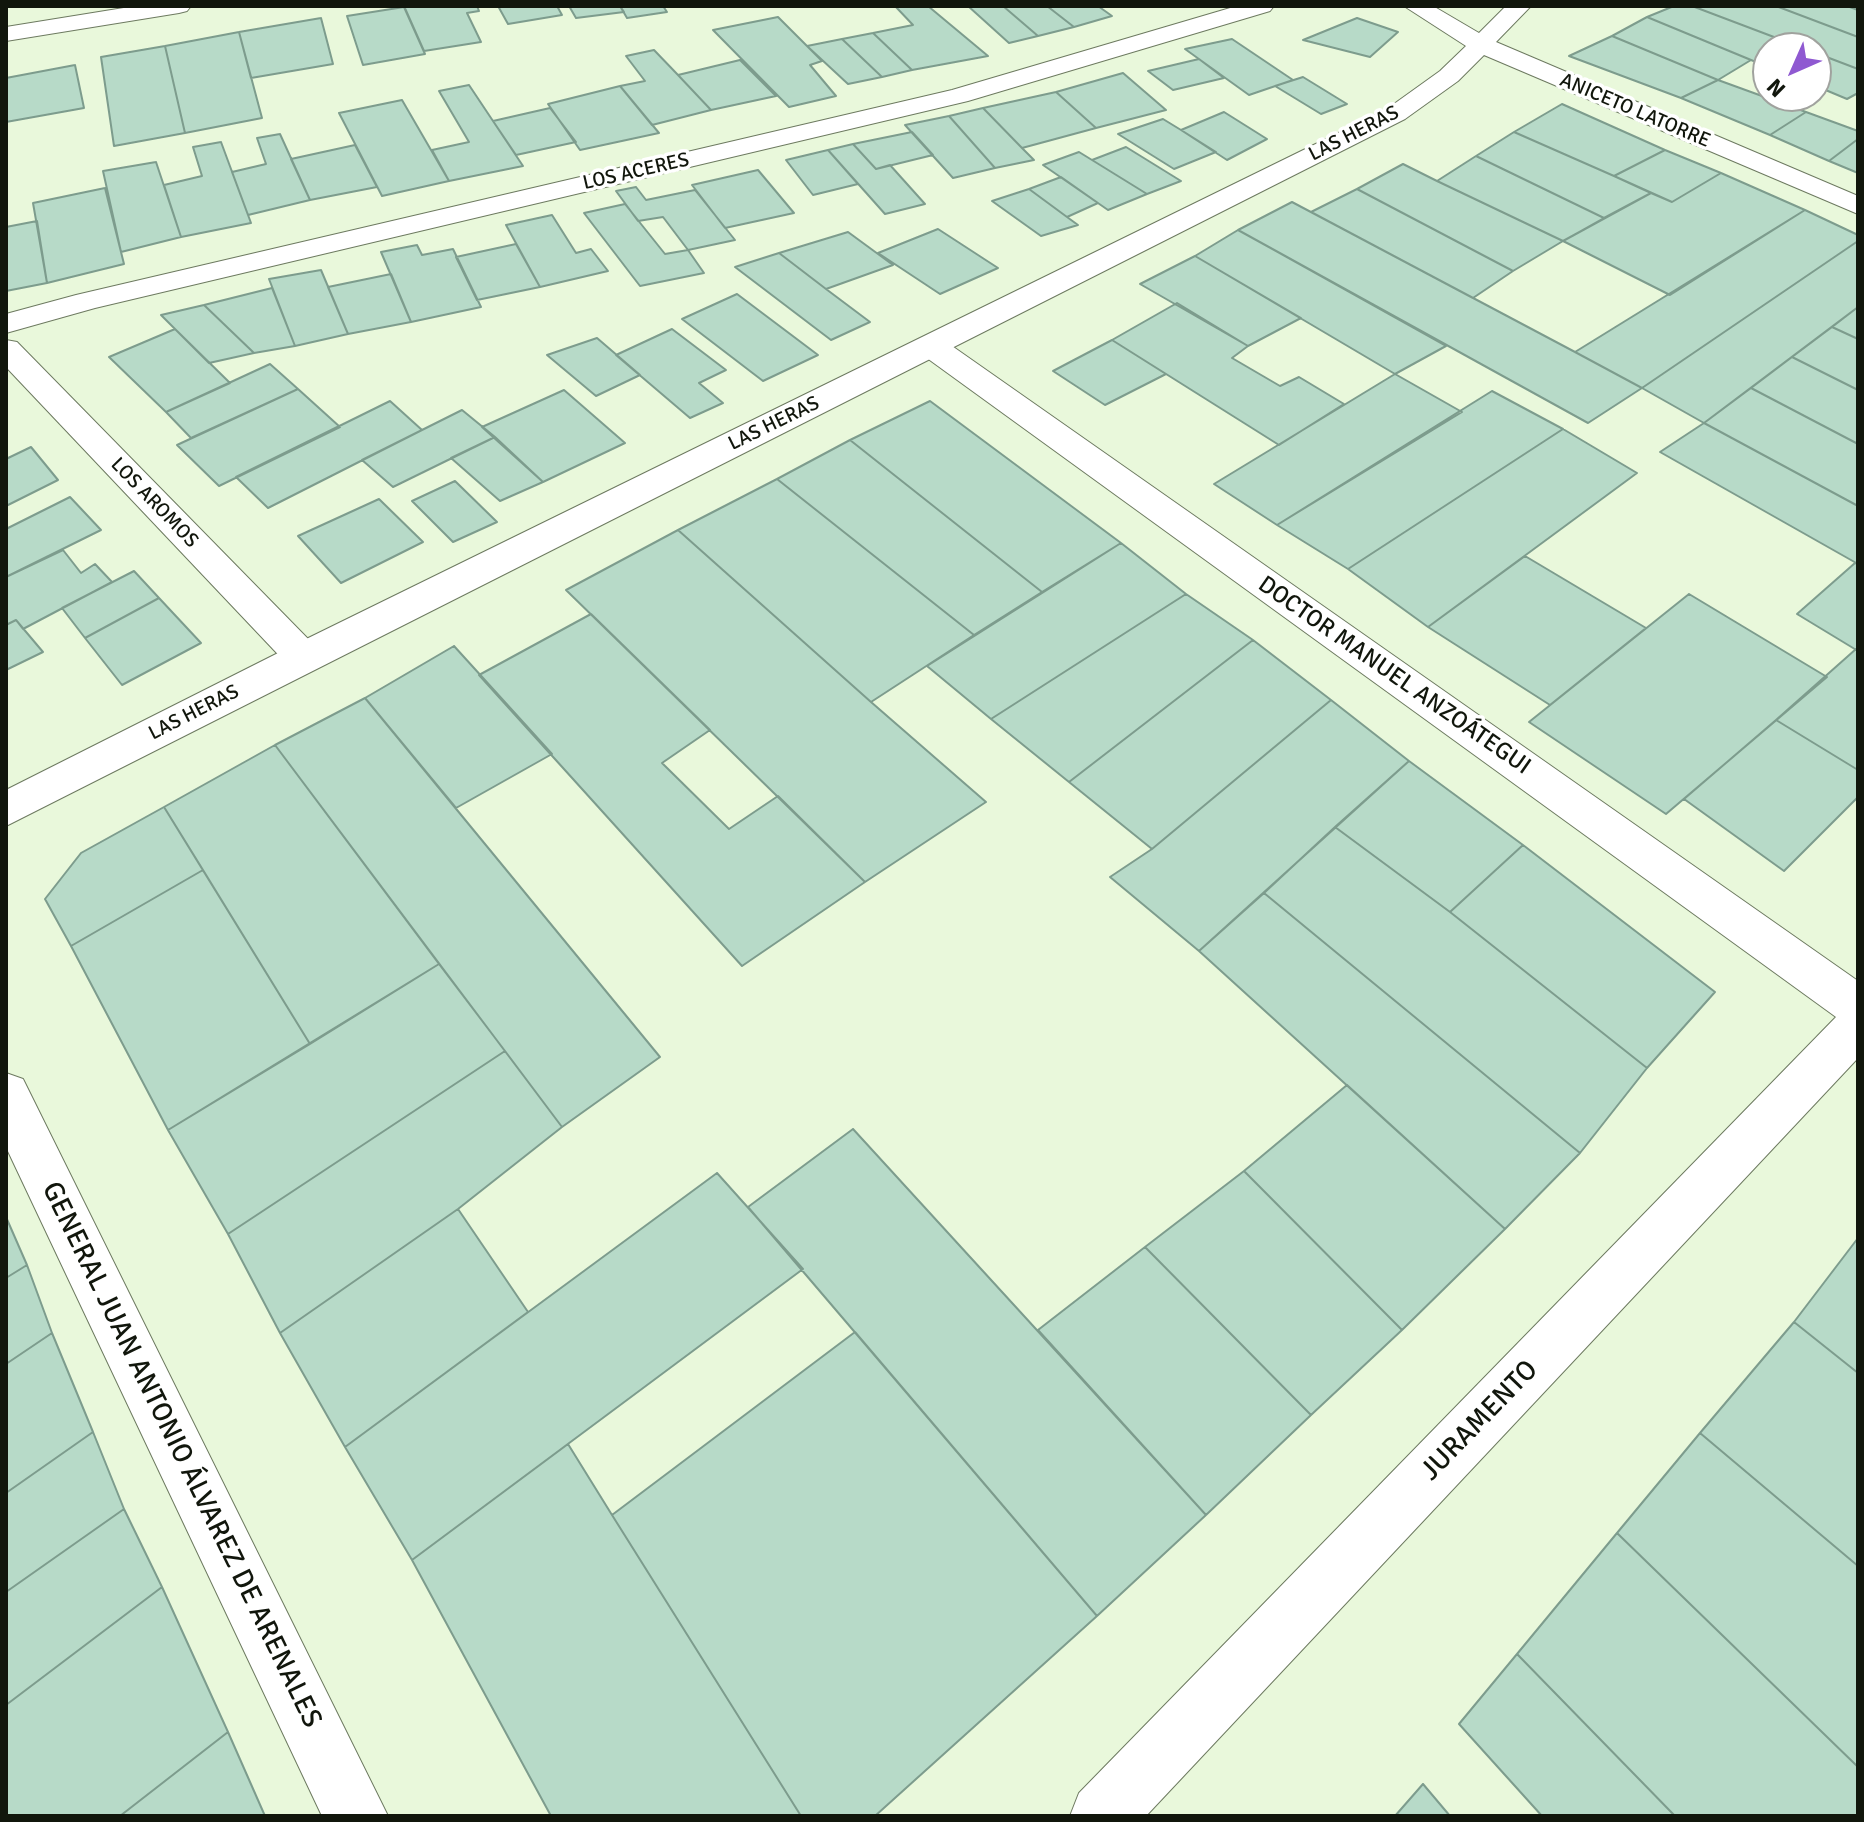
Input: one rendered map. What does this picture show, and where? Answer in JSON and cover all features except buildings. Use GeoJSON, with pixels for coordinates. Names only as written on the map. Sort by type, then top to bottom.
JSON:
{"type":"FeatureCollection","features":[{"type":"Feature","properties":{"kind":"street"},"geometry":{"type":"LineString","coordinates":[[6,34],[62,16],[179,6]]}},
{"type":"Feature","properties":{"kind":"street","name":"LOS ACERES"},"geometry":{"type":"LineString","coordinates":[[6,324],[87,301],[959,96],[1262,6]]}},
{"type":"Feature","properties":{"kind":"street","name":"ANICETO LATORRE"},"geometry":{"type":"LineString","coordinates":[[1416,6],[1482,45],[1858,206]]}},
{"type":"Feature","properties":{"kind":"street","name":"LAS HERAS"},"geometry":{"type":"LineString","coordinates":[[6,809],[303,657],[1396,114],[1449,76],[1519,6]]}},
{"type":"Feature","properties":{"kind":"street","name":"DOCTOR MANUEL ANZOÁTEGUI"},"geometry":{"type":"LineString","coordinates":[[931,346],[1858,1007]]}},
{"type":"Feature","properties":{"kind":"street","name":"LOS AROMOS"},"geometry":{"type":"LineString","coordinates":[[6,349],[303,657]]}},
{"type":"Feature","properties":{"kind":"street","name":"JURAMENTO"},"geometry":{"type":"LineString","coordinates":[[1102,1816],[1858,1026]]}},
{"type":"Feature","properties":{"kind":"street","name":"GENERAL JUAN ANTONIO ÁLVAREZ DE ARENALES"},"geometry":{"type":"LineString","coordinates":[[6,1095],[356,1816]]}}]}
